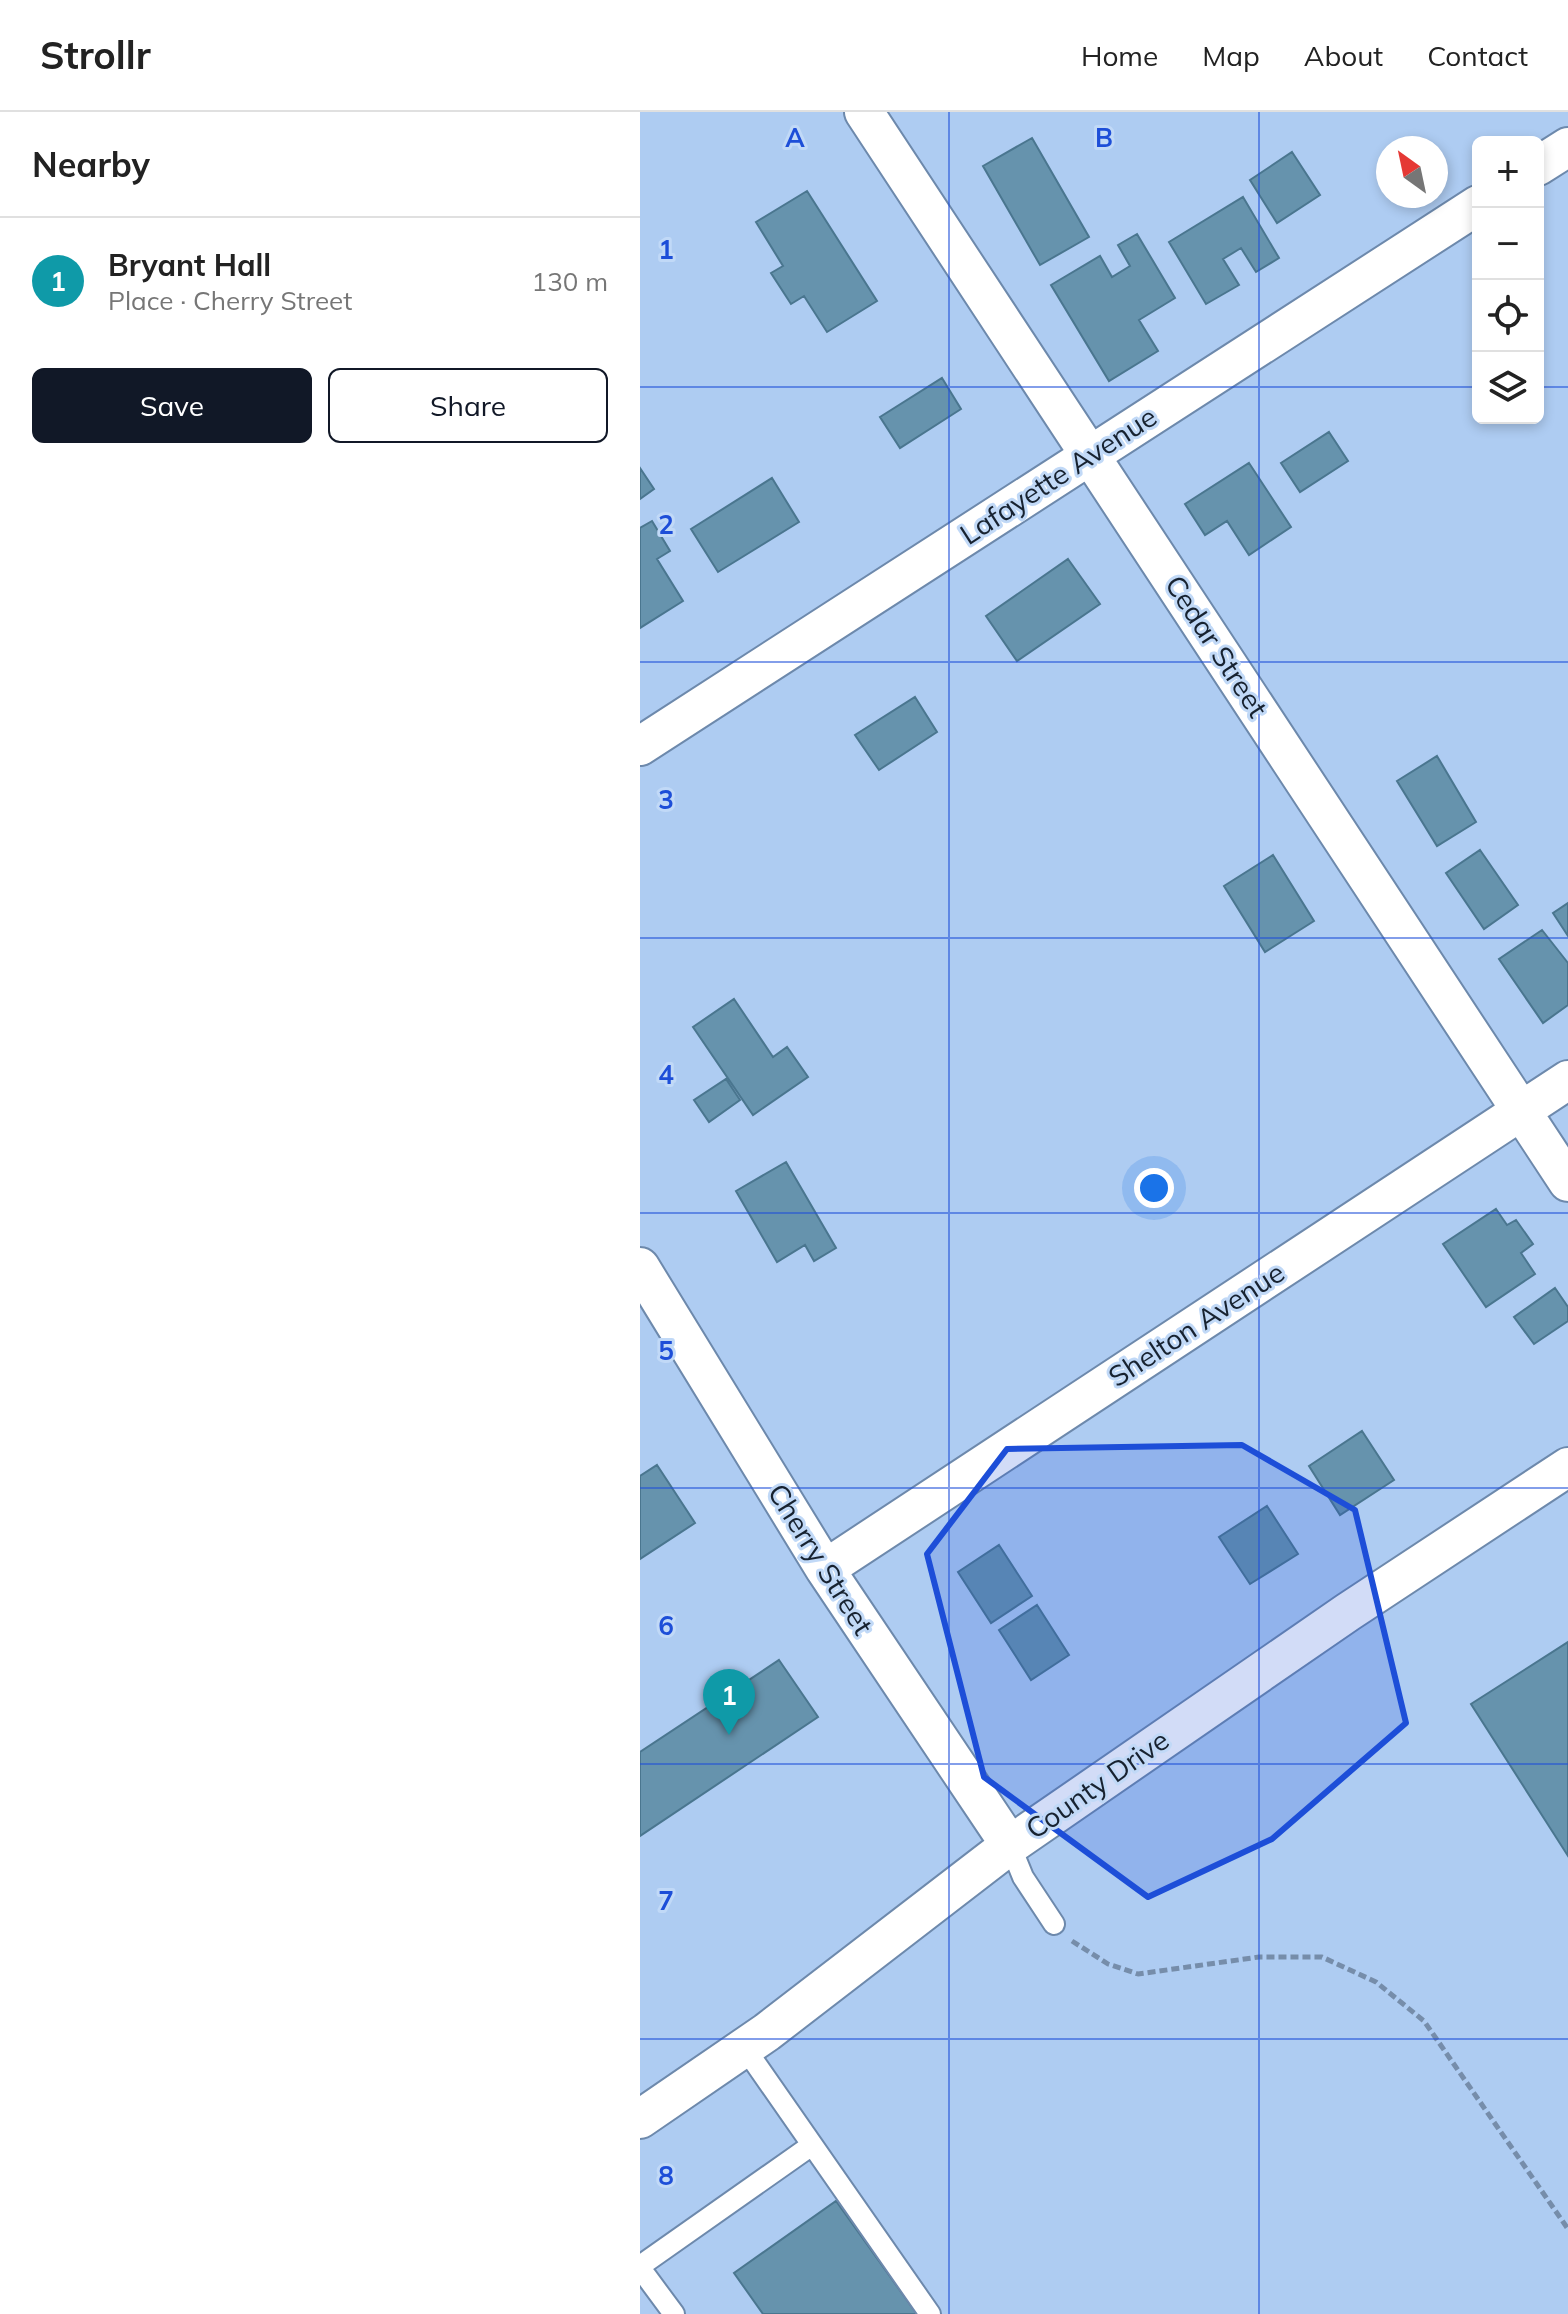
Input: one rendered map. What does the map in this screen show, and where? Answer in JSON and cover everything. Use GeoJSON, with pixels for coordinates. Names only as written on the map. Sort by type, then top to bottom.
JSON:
{"type":"FeatureCollection","features":[{"type":"Feature","properties":{"kind":"street","name":"Cedar Street"},"geometry":{"type":"LineString","coordinates":[[864,112],[1568,1182]]}},
{"type":"Feature","properties":{"kind":"street"},"geometry":{"type":"LineString","coordinates":[[1544,162],[1568,147]]}},
{"type":"Feature","properties":{"kind":"street","name":"Lafayette Avenue"},"geometry":{"type":"LineString","coordinates":[[640,746],[1473,208]]}},
{"type":"Feature","properties":{"kind":"street","name":"Shelton Avenue"},"geometry":{"type":"LineString","coordinates":[[825,1569],[1568,1080]]}},
{"type":"Feature","properties":{"kind":"street","name":"Cherry Street"},"geometry":{"type":"LineString","coordinates":[[640,1267],[825,1569],[1010,1845]]}},
{"type":"Feature","properties":{"kind":"street","name":"County Drive"},"geometry":{"type":"LineString","coordinates":[[640,2119],[744,2047],[1010,1845],[1335,1620],[1568,1467]]}},
{"type":"Feature","properties":{"kind":"lane"},"geometry":{"type":"LineString","coordinates":[[1010,1845],[1023,1877],[1054,1924]]}},
{"type":"Feature","properties":{"kind":"lane"},"geometry":{"type":"LineString","coordinates":[[744,2047],[930,2314]]}},
{"type":"Feature","properties":{"kind":"lane"},"geometry":{"type":"LineString","coordinates":[[674,2314],[640,2267],[812,2145]]}},
{"type":"Feature","properties":{"kind":"path"},"geometry":{"type":"LineString","coordinates":[[1054,1924],[1080,1948],[1108,1964],[1138,1974],[1259,1957],[1322,1957],[1376,1982],[1424,2021],[1568,2229]]}},
{"type":"Feature","properties":{"kind":"highlighted area"},"geometry":{"type":"Polygon","coordinates":[[[1242,1445],[1355,1510],[1406,1723],[1272,1839],[1148,1897],[984,1777],[927,1554],[1007,1449],[1242,1445]]]}},
{"type":"Feature","properties":{"kind":"building"},"geometry":{"type":"Polygon","coordinates":[[[1032,138],[1089,237],[1040,265],[983,166],[1032,138]]]}},
{"type":"Feature","properties":{"kind":"building"},"geometry":{"type":"Polygon","coordinates":[[[1292,152],[1320,195],[1277,223],[1250,180],[1292,152]]]}},
{"type":"Feature","properties":{"kind":"building"},"geometry":{"type":"Polygon","coordinates":[[[807,191],[877,301],[827,332],[804,296],[791,304],[771,273],[783,266],[756,222],[807,191]]]}},
{"type":"Feature","properties":{"kind":"building"},"geometry":{"type":"Polygon","coordinates":[[[1243,197],[1279,258],[1256,272],[1241,248],[1223,259],[1239,285],[1206,304],[1169,242],[1243,197]]]}},
{"type":"Feature","properties":{"kind":"building"},"geometry":{"type":"Polygon","coordinates":[[[1137,234],[1175,298],[1139,320],[1158,351],[1109,381],[1051,285],[1100,256],[1112,277],[1130,266],[1118,245],[1137,234]]]}},
{"type":"Feature","properties":{"kind":"building"},"geometry":{"type":"Polygon","coordinates":[[[942,378],[961,409],[900,448],[880,417],[942,378]]]}},
{"type":"Feature","properties":{"kind":"building"},"geometry":{"type":"Polygon","coordinates":[[[1329,432],[1348,461],[1300,492],[1281,463],[1329,432]]]}},
{"type":"Feature","properties":{"kind":"building"},"geometry":{"type":"Polygon","coordinates":[[[1249,463],[1291,527],[1249,555],[1227,521],[1205,535],[1185,504],[1249,463]]]}},
{"type":"Feature","properties":{"kind":"building"},"geometry":{"type":"Polygon","coordinates":[[[640,468],[654,489],[640,499],[640,468]]]}},
{"type":"Feature","properties":{"kind":"building"},"geometry":{"type":"Polygon","coordinates":[[[772,478],[799,522],[718,572],[691,529],[772,478]]]}},
{"type":"Feature","properties":{"kind":"building"},"geometry":{"type":"Polygon","coordinates":[[[652,521],[670,551],[657,559],[683,601],[640,628],[640,528],[652,521]]]}},
{"type":"Feature","properties":{"kind":"building"},"geometry":{"type":"Polygon","coordinates":[[[1068,559],[1100,604],[1017,661],[986,616],[1068,559]]]}},
{"type":"Feature","properties":{"kind":"building"},"geometry":{"type":"Polygon","coordinates":[[[915,697],[937,732],[879,770],[855,735],[915,697]]]}},
{"type":"Feature","properties":{"kind":"building"},"geometry":{"type":"Polygon","coordinates":[[[1437,756],[1476,822],[1437,846],[1397,781],[1437,756]]]}},
{"type":"Feature","properties":{"kind":"building"},"geometry":{"type":"Polygon","coordinates":[[[1480,850],[1518,905],[1484,929],[1446,873],[1480,850]]]}},
{"type":"Feature","properties":{"kind":"building"},"geometry":{"type":"Polygon","coordinates":[[[1273,855],[1314,921],[1265,952],[1224,886],[1273,855]]]}},
{"type":"Feature","properties":{"kind":"building"},"geometry":{"type":"Polygon","coordinates":[[[1568,903],[1568,936],[1553,913],[1568,903]]]}},
{"type":"Feature","properties":{"kind":"building"},"geometry":{"type":"Polygon","coordinates":[[[1542,930],[1568,963],[1568,1005],[1543,1023],[1499,959],[1542,930]]]}},
{"type":"Feature","properties":{"kind":"building"},"geometry":{"type":"Polygon","coordinates":[[[734,999],[773,1057],[787,1047],[808,1077],[753,1115],[693,1027],[734,999]]]}},
{"type":"Feature","properties":{"kind":"building"},"geometry":{"type":"Polygon","coordinates":[[[726,1079],[740,1100],[709,1122],[694,1100],[726,1079]]]}},
{"type":"Feature","properties":{"kind":"building"},"geometry":{"type":"Polygon","coordinates":[[[786,1162],[836,1248],[814,1261],[805,1245],[777,1262],[736,1191],[786,1162]]]}},
{"type":"Feature","properties":{"kind":"building"},"geometry":{"type":"Polygon","coordinates":[[[1496,1209],[1507,1225],[1516,1220],[1533,1244],[1521,1253],[1535,1274],[1486,1307],[1443,1244],[1496,1209]]]}},
{"type":"Feature","properties":{"kind":"building"},"geometry":{"type":"Polygon","coordinates":[[[1555,1288],[1568,1307],[1568,1321],[1534,1344],[1514,1317],[1555,1288]]]}},
{"type":"Feature","properties":{"kind":"building"},"geometry":{"type":"Polygon","coordinates":[[[1362,1431],[1394,1480],[1340,1515],[1309,1466],[1362,1431]]]}},
{"type":"Feature","properties":{"kind":"building"},"geometry":{"type":"Polygon","coordinates":[[[657,1465],[695,1523],[640,1559],[640,1476],[657,1465]]]}},
{"type":"Feature","properties":{"kind":"building"},"geometry":{"type":"Polygon","coordinates":[[[1267,1506],[1298,1554],[1250,1584],[1219,1537],[1267,1506]]]}},
{"type":"Feature","properties":{"kind":"building"},"geometry":{"type":"Polygon","coordinates":[[[999,1545],[1032,1596],[991,1623],[958,1572],[999,1545]]]}},
{"type":"Feature","properties":{"kind":"building"},"geometry":{"type":"Polygon","coordinates":[[[1037,1605],[1069,1655],[1031,1680],[999,1630],[1037,1605]]]}},
{"type":"Feature","properties":{"kind":"building"},"geometry":{"type":"Polygon","coordinates":[[[1568,1642],[1568,1856],[1471,1704],[1568,1642]]]}},
{"type":"Feature","properties":{"kind":"building"},"geometry":{"type":"Polygon","coordinates":[[[779,1660],[818,1717],[640,1836],[640,1752],[779,1660]]]}},
{"type":"Feature","properties":{"kind":"building"},"geometry":{"type":"Polygon","coordinates":[[[836,2201],[917,2314],[763,2314],[734,2273],[836,2201]]]}},
{"type":"Feature","properties":{"kind":"place","name":"Bryant Hall"},"geometry":{"type":"Point","coordinates":[729,1735]}}]}
